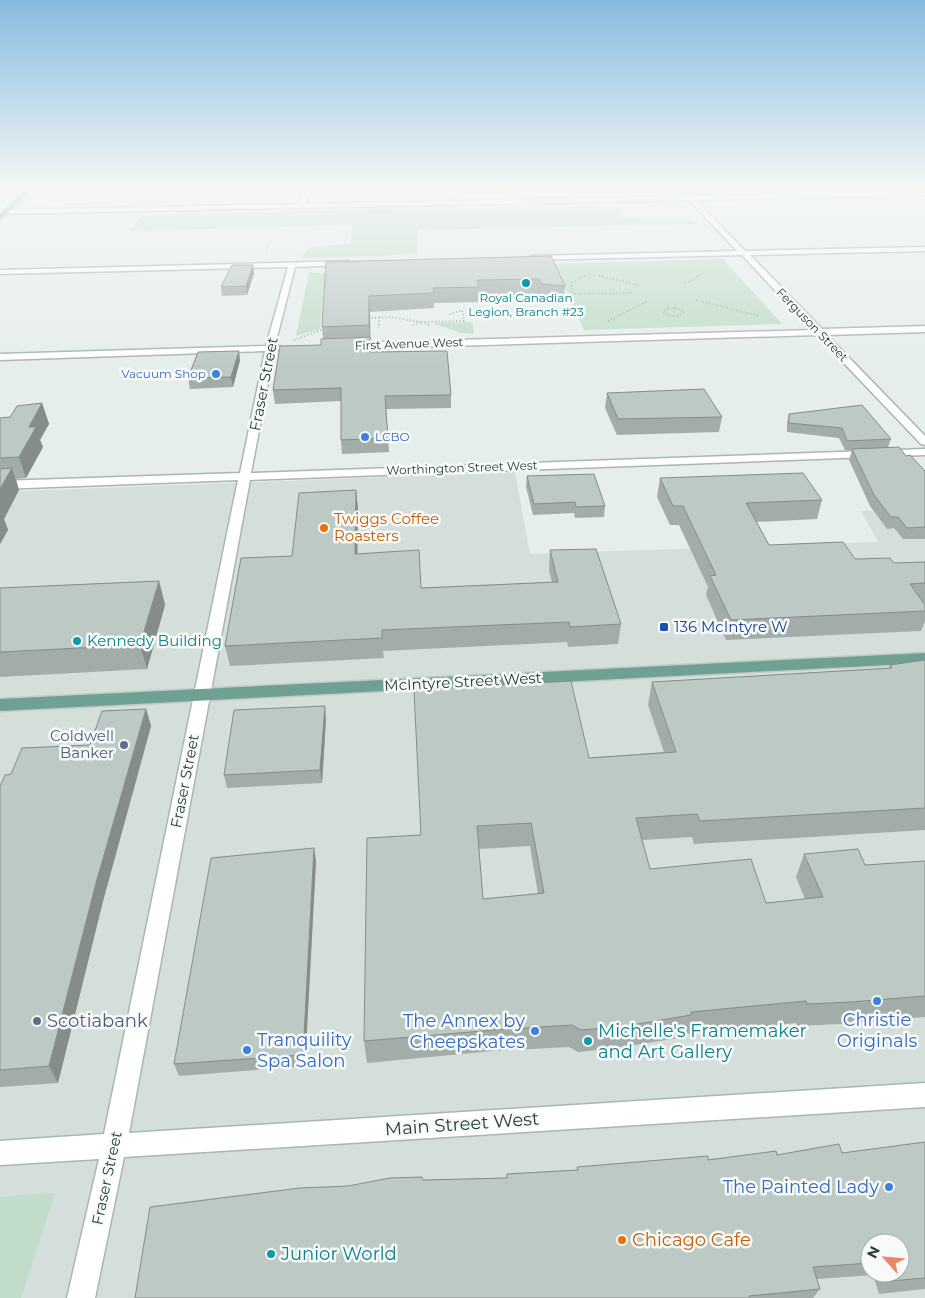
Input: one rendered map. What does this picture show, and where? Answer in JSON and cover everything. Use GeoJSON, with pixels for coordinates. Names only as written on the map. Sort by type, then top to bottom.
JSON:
{"type":"FeatureCollection","features":[{"type":"Feature","properties":{"kind":"main road","name":"McIntyre Street West"},"geometry":{"type":"LineString","coordinates":[[0,705],[925,658]]}},
{"type":"Feature","properties":{"kind":"street","name":"Ferguson Street"},"geometry":{"type":"LineString","coordinates":[[737,247],[925,442]]}},
{"type":"Feature","properties":{"kind":"street"},"geometry":{"type":"LineString","coordinates":[[520,258],[925,249]]}},
{"type":"Feature","properties":{"kind":"street"},"geometry":{"type":"LineString","coordinates":[[0,272],[360,263]]}},
{"type":"Feature","properties":{"kind":"street","name":"Fraser Street"},"geometry":{"type":"LineString","coordinates":[[81,1298],[114,1146],[270,348],[292,265]]}},
{"type":"Feature","properties":{"kind":"street","name":"First Avenue West"},"geometry":{"type":"LineString","coordinates":[[342,346],[925,329]]}},
{"type":"Feature","properties":{"kind":"street"},"geometry":{"type":"LineString","coordinates":[[0,357],[287,348]]}},
{"type":"Feature","properties":{"kind":"street","name":"Worthington Street West"},"geometry":{"type":"LineString","coordinates":[[0,485],[925,452]]}},
{"type":"Feature","properties":{"kind":"street","name":"Main Street West"},"geometry":{"type":"LineString","coordinates":[[0,1154],[925,1095]]}},
{"type":"Feature","properties":{"kind":"path"},"geometry":{"type":"LineString","coordinates":[[589,274],[571,283],[573,294],[632,293]]}},
{"type":"Feature","properties":{"kind":"path"},"geometry":{"type":"LineString","coordinates":[[674,308],[675,303]]}},
{"type":"Feature","properties":{"kind":"path"},"geometry":{"type":"LineString","coordinates":[[674,308],[684,312],[673,316],[663,312],[665,309],[674,308]]}},
{"type":"Feature","properties":{"kind":"shaded area"},"geometry":{"type":"Polygon","coordinates":[[[515,472],[530,554],[878,542],[861,511],[925,507],[925,1298],[0,1298],[0,492],[515,472]]]}},
{"type":"Feature","properties":{"kind":"green space"},"geometry":{"type":"Polygon","coordinates":[[[417,247],[417,253],[301,258],[309,248],[417,247]]]}},
{"type":"Feature","properties":{"kind":"green space"},"geometry":{"type":"Polygon","coordinates":[[[723,259],[782,324],[584,330],[563,283],[549,264],[723,259]]]}},
{"type":"Feature","properties":{"kind":"green space"},"geometry":{"type":"Polygon","coordinates":[[[309,272],[325,274],[320,329],[296,336],[309,272]]]}},
{"type":"Feature","properties":{"kind":"green space"},"geometry":{"type":"Polygon","coordinates":[[[472,322],[474,334],[461,333],[432,323],[472,322]]]}},
{"type":"Feature","properties":{"kind":"green space"},"geometry":{"type":"Polygon","coordinates":[[[55,1193],[21,1298],[0,1298],[0,1197],[55,1193]]]}},
{"type":"Feature","properties":{"kind":"building"},"geometry":{"type":"Polygon","coordinates":[[[551,256],[565,286],[542,284],[539,279],[477,280],[479,287],[433,288],[434,293],[369,296],[369,325],[322,327],[326,262],[551,256]]]}},
{"type":"Feature","properties":{"kind":"building"},"geometry":{"type":"Polygon","coordinates":[[[232,265],[253,265],[246,286],[221,287],[232,265]]]}},
{"type":"Feature","properties":{"kind":"building"},"geometry":{"type":"Polygon","coordinates":[[[370,337],[370,352],[447,351],[451,395],[385,396],[388,438],[341,440],[341,388],[273,390],[280,346],[321,345],[321,339],[370,337]]]}},
{"type":"Feature","properties":{"kind":"building"},"geometry":{"type":"Polygon","coordinates":[[[239,351],[231,377],[188,378],[198,352],[239,351]]]}},
{"type":"Feature","properties":{"kind":"building"},"geometry":{"type":"Polygon","coordinates":[[[704,389],[722,417],[618,419],[607,393],[704,389]]]}},
{"type":"Feature","properties":{"kind":"building"},"geometry":{"type":"Polygon","coordinates":[[[42,403],[29,427],[36,427],[19,457],[0,458],[0,418],[10,417],[17,406],[42,403]]]}},
{"type":"Feature","properties":{"kind":"building"},"geometry":{"type":"Polygon","coordinates":[[[862,405],[891,439],[847,441],[842,428],[789,423],[789,414],[862,405]]]}},
{"type":"Feature","properties":{"kind":"building"},"geometry":{"type":"Polygon","coordinates":[[[899,447],[906,456],[910,455],[925,471],[925,527],[907,528],[898,517],[891,517],[874,495],[852,449],[899,447]]]}},
{"type":"Feature","properties":{"kind":"building"},"geometry":{"type":"Polygon","coordinates":[[[12,468],[0,489],[0,469],[12,468]]]}},
{"type":"Feature","properties":{"kind":"building"},"geometry":{"type":"Polygon","coordinates":[[[803,473],[822,500],[746,503],[769,545],[843,542],[855,559],[890,558],[894,563],[925,562],[925,583],[910,584],[925,605],[925,611],[731,620],[710,576],[716,575],[683,506],[673,506],[660,478],[803,473]]]}},
{"type":"Feature","properties":{"kind":"building"},"geometry":{"type":"Polygon","coordinates":[[[594,474],[605,506],[576,507],[575,502],[534,504],[527,476],[594,474]]]}},
{"type":"Feature","properties":{"kind":"building"},"geometry":{"type":"Polygon","coordinates":[[[356,490],[355,554],[419,550],[421,588],[558,582],[550,550],[596,549],[621,624],[570,627],[569,622],[382,630],[382,638],[225,646],[241,558],[292,556],[299,493],[356,490]]]}},
{"type":"Feature","properties":{"kind":"building"},"geometry":{"type":"Polygon","coordinates":[[[159,581],[140,645],[0,652],[0,588],[159,581]]]}},
{"type":"Feature","properties":{"kind":"building"},"geometry":{"type":"Polygon","coordinates":[[[925,660],[925,808],[700,821],[697,814],[636,818],[650,869],[751,859],[766,903],[823,897],[804,854],[858,849],[865,865],[925,861],[925,996],[807,1004],[806,1001],[691,1012],[691,1015],[620,1027],[581,1030],[572,1025],[364,1041],[367,838],[421,835],[414,690],[571,681],[589,758],[676,752],[652,682],[892,668],[890,665],[925,660]],[[531,823],[477,826],[483,899],[544,893],[531,823]]]}},
{"type":"Feature","properties":{"kind":"building"},"geometry":{"type":"Polygon","coordinates":[[[325,706],[320,770],[224,775],[234,710],[325,706]]]}},
{"type":"Feature","properties":{"kind":"building"},"geometry":{"type":"Polygon","coordinates":[[[146,709],[96,883],[49,1066],[0,1070],[0,786],[5,775],[11,774],[22,748],[90,745],[102,711],[146,709]]]}},
{"type":"Feature","properties":{"kind":"building"},"geometry":{"type":"Polygon","coordinates":[[[314,848],[303,1055],[174,1064],[211,858],[314,848]]]}},
{"type":"Feature","properties":{"kind":"building"},"geometry":{"type":"Polygon","coordinates":[[[925,1142],[925,1278],[910,1279],[910,1233],[860,1233],[860,1264],[813,1267],[820,1289],[749,1296],[750,1298],[135,1298],[150,1207],[300,1188],[348,1186],[390,1178],[422,1177],[423,1180],[507,1178],[507,1174],[578,1170],[577,1167],[708,1156],[708,1160],[776,1151],[777,1155],[839,1144],[842,1153],[925,1142]]]}},
{"type":"Feature","properties":{"kind":"place","name":"Royal Canadian Legion, Branch #23"},"geometry":{"type":"Point","coordinates":[526,283]}},
{"type":"Feature","properties":{"kind":"place","name":"Vacuum Shop"},"geometry":{"type":"Point","coordinates":[216,374]}},
{"type":"Feature","properties":{"kind":"place","name":"LCBO"},"geometry":{"type":"Point","coordinates":[365,437]}},
{"type":"Feature","properties":{"kind":"place","name":"Twiggs Coffee Roasters"},"geometry":{"type":"Point","coordinates":[324,528]}},
{"type":"Feature","properties":{"kind":"place","name":"136 McIntyre W"},"geometry":{"type":"Point","coordinates":[664,627]}},
{"type":"Feature","properties":{"kind":"place","name":"Kennedy Building"},"geometry":{"type":"Point","coordinates":[77,641]}},
{"type":"Feature","properties":{"kind":"place","name":"Coldwell Banker"},"geometry":{"type":"Point","coordinates":[124,745]}},
{"type":"Feature","properties":{"kind":"place","name":"Christie Originals"},"geometry":{"type":"Point","coordinates":[877,1001]}},
{"type":"Feature","properties":{"kind":"place","name":"Scotiabank"},"geometry":{"type":"Point","coordinates":[37,1021]}},
{"type":"Feature","properties":{"kind":"place","name":"The Annex by Cheepskates"},"geometry":{"type":"Point","coordinates":[535,1031]}},
{"type":"Feature","properties":{"kind":"place","name":"Michelle's Framemaker and Art Gallery"},"geometry":{"type":"Point","coordinates":[588,1041]}},
{"type":"Feature","properties":{"kind":"place","name":"Tranquility Spa Salon"},"geometry":{"type":"Point","coordinates":[247,1050]}},
{"type":"Feature","properties":{"kind":"place","name":"The Painted Lady"},"geometry":{"type":"Point","coordinates":[889,1187]}},
{"type":"Feature","properties":{"kind":"place","name":"Chicago Cafe"},"geometry":{"type":"Point","coordinates":[622,1240]}},
{"type":"Feature","properties":{"kind":"place","name":"Junior World"},"geometry":{"type":"Point","coordinates":[271,1254]}}]}
